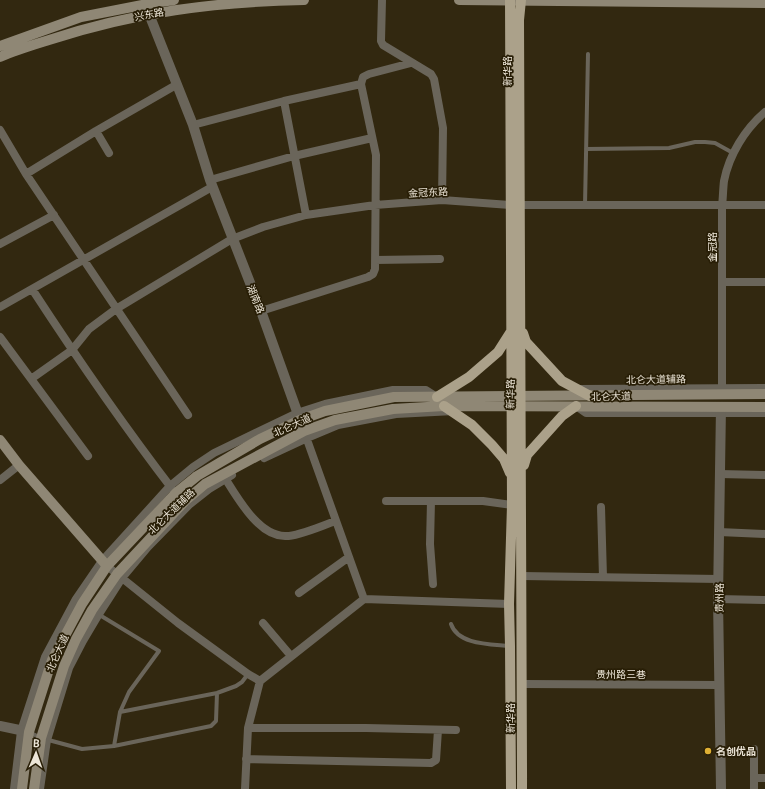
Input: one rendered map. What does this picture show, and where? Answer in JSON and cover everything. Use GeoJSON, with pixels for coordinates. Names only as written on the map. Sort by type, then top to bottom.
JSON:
{"type":"FeatureCollection","features":[{"type":"Feature","properties":{"kind":"main road","name":"兴东路"},"geometry":{"type":"LineString","coordinates":[[0,46],[81,17],[174,0]]}},
{"type":"Feature","properties":{"kind":"main road","name":"兴东路"},"geometry":{"type":"LineString","coordinates":[[0,56],[65,34],[109,22],[147,6],[304,0]]}},
{"type":"Feature","properties":{"kind":"main road"},"geometry":{"type":"LineString","coordinates":[[458,0],[765,3]]}},
{"type":"Feature","properties":{"kind":"main road","name":"新华路"},"geometry":{"type":"LineString","coordinates":[[510,0],[515,206],[517,401],[516,477],[522,576],[522,789]]}},
{"type":"Feature","properties":{"kind":"main road","name":"新华路"},"geometry":{"type":"LineString","coordinates":[[515,206],[519,20],[521,0]]}},
{"type":"Feature","properties":{"kind":"main road"},"geometry":{"type":"LineString","coordinates":[[438,397],[468,377],[498,352],[516,329],[562,381],[590,396]]}},
{"type":"Feature","properties":{"kind":"main road","name":"北仑大道"},"geometry":{"type":"LineString","coordinates":[[34,789],[44,739],[64,666],[76,639],[119,576],[185,501],[205,484],[224,476],[335,420],[393,409],[485,406],[548,396],[590,396],[722,391],[765,394]]}},
{"type":"Feature","properties":{"kind":"main road","name":"北仑大道"},"geometry":{"type":"LineString","coordinates":[[22,789],[25,731],[52,660],[104,564],[173,489],[299,416],[394,397],[438,397],[576,406],[721,410],[765,407]]}},
{"type":"Feature","properties":{"kind":"main road"},"geometry":{"type":"LineString","coordinates":[[448,408],[472,425],[492,445],[516,477],[527,455],[562,416],[576,406]]}},
{"type":"Feature","properties":{"kind":"main road"},"geometry":{"type":"LineString","coordinates":[[0,440],[19,465],[104,564]]}},
{"type":"Feature","properties":{"kind":"main road","name":"新华路"},"geometry":{"type":"LineString","coordinates":[[511,789],[509,604],[512,505],[516,477]]}},
{"type":"Feature","properties":{"kind":"street"},"geometry":{"type":"LineString","coordinates":[[382,0],[381,41],[388,49],[431,74],[434,79],[443,128],[442,200]]}},
{"type":"Feature","properties":{"kind":"street","name":"湖南路"},"geometry":{"type":"LineString","coordinates":[[147,6],[176,85],[193,125],[211,183],[261,311],[364,599]]}},
{"type":"Feature","properties":{"kind":"street"},"geometry":{"type":"LineString","coordinates":[[261,311],[368,277],[373,274],[375,269],[376,155],[360,84],[363,77],[369,74],[411,63]]}},
{"type":"Feature","properties":{"kind":"street"},"geometry":{"type":"LineString","coordinates":[[193,125],[284,100],[360,84]]}},
{"type":"Feature","properties":{"kind":"street"},"geometry":{"type":"LineString","coordinates":[[26,174],[96,131],[176,85]]}},
{"type":"Feature","properties":{"kind":"street"},"geometry":{"type":"LineString","coordinates":[[284,100],[306,215]]}},
{"type":"Feature","properties":{"kind":"street","name":"金冠路"},"geometry":{"type":"LineString","coordinates":[[722,391],[722,206],[724,182],[728,165],[733,153],[751,126],[765,112]]}},
{"type":"Feature","properties":{"kind":"street"},"geometry":{"type":"LineString","coordinates":[[0,130],[26,174],[188,415]]}},
{"type":"Feature","properties":{"kind":"street"},"geometry":{"type":"LineString","coordinates":[[96,131],[109,153]]}},
{"type":"Feature","properties":{"kind":"street"},"geometry":{"type":"LineString","coordinates":[[0,307],[84,260],[211,183],[294,156],[372,138]]}},
{"type":"Feature","properties":{"kind":"street","name":"金冠东路"},"geometry":{"type":"LineString","coordinates":[[31,379],[77,346],[84,334],[89,329],[116,309],[232,240],[263,227],[306,215],[376,205],[442,200],[515,206],[765,206]]}},
{"type":"Feature","properties":{"kind":"street"},"geometry":{"type":"LineString","coordinates":[[0,244],[54,215]]}},
{"type":"Feature","properties":{"kind":"street"},"geometry":{"type":"LineString","coordinates":[[375,260],[440,258]]}},
{"type":"Feature","properties":{"kind":"street"},"geometry":{"type":"LineString","coordinates":[[722,282],[765,282]]}},
{"type":"Feature","properties":{"kind":"street"},"geometry":{"type":"LineString","coordinates":[[32,289],[72,350],[173,489]]}},
{"type":"Feature","properties":{"kind":"street"},"geometry":{"type":"LineString","coordinates":[[0,337],[88,456]]}},
{"type":"Feature","properties":{"kind":"street","name":"北仑大道辅路"},"geometry":{"type":"LineString","coordinates":[[548,396],[578,389],[722,391],[765,388]]}},
{"type":"Feature","properties":{"kind":"street"},"geometry":{"type":"LineString","coordinates":[[721,410],[765,413]]}},
{"type":"Feature","properties":{"kind":"street","name":"贵州路"},"geometry":{"type":"LineString","coordinates":[[721,410],[718,599],[721,789]]}},
{"type":"Feature","properties":{"kind":"street"},"geometry":{"type":"LineString","coordinates":[[0,480],[19,465]]}},
{"type":"Feature","properties":{"kind":"street"},"geometry":{"type":"LineString","coordinates":[[719,474],[765,475]]}},
{"type":"Feature","properties":{"kind":"street"},"geometry":{"type":"LineString","coordinates":[[224,476],[233,491],[256,521],[269,532],[286,536],[336,521]]}},
{"type":"Feature","properties":{"kind":"street"},"geometry":{"type":"LineString","coordinates":[[386,501],[483,501],[512,505]]}},
{"type":"Feature","properties":{"kind":"street"},"geometry":{"type":"LineString","coordinates":[[431,501],[430,544],[433,584]]}},
{"type":"Feature","properties":{"kind":"street"},"geometry":{"type":"LineString","coordinates":[[601,507],[602,576]]}},
{"type":"Feature","properties":{"kind":"street"},"geometry":{"type":"LineString","coordinates":[[719,532],[765,534]]}},
{"type":"Feature","properties":{"kind":"street"},"geometry":{"type":"LineString","coordinates":[[299,593],[349,556]]}},
{"type":"Feature","properties":{"kind":"street"},"geometry":{"type":"LineString","coordinates":[[104,564],[178,623],[248,674],[260,681]]}},
{"type":"Feature","properties":{"kind":"street"},"geometry":{"type":"LineString","coordinates":[[522,576],[602,576],[719,579]]}},
{"type":"Feature","properties":{"kind":"street"},"geometry":{"type":"LineString","coordinates":[[245,789],[248,728],[260,681],[364,599],[509,604]]}},
{"type":"Feature","properties":{"kind":"street"},"geometry":{"type":"LineString","coordinates":[[718,599],[765,600]]}},
{"type":"Feature","properties":{"kind":"street"},"geometry":{"type":"LineString","coordinates":[[263,623],[291,656]]}},
{"type":"Feature","properties":{"kind":"street","name":"贵州路三巷"},"geometry":{"type":"LineString","coordinates":[[523,684],[720,685]]}},
{"type":"Feature","properties":{"kind":"street"},"geometry":{"type":"LineString","coordinates":[[0,726],[25,731],[14,789]]}},
{"type":"Feature","properties":{"kind":"street"},"geometry":{"type":"LineString","coordinates":[[248,728],[456,730]]}},
{"type":"Feature","properties":{"kind":"street"},"geometry":{"type":"LineString","coordinates":[[246,759],[430,763],[436,760],[438,730]]}},
{"type":"Feature","properties":{"kind":"street"},"geometry":{"type":"LineString","coordinates":[[40,789],[44,739]]}},
{"type":"Feature","properties":{"kind":"street"},"geometry":{"type":"LineString","coordinates":[[754,749],[754,789]]}},
{"type":"Feature","properties":{"kind":"street"},"geometry":{"type":"LineString","coordinates":[[754,778],[765,778]]}},
{"type":"Feature","properties":{"kind":"lane"},"geometry":{"type":"LineString","coordinates":[[586,206],[588,54]]}},
{"type":"Feature","properties":{"kind":"lane"},"geometry":{"type":"LineString","coordinates":[[586,149],[669,148],[695,142],[705,142],[715,143],[733,153]]}},
{"type":"Feature","properties":{"kind":"lane"},"geometry":{"type":"LineString","coordinates":[[95,612],[159,652],[128,692],[120,712],[114,746]]}},
{"type":"Feature","properties":{"kind":"lane"},"geometry":{"type":"LineString","coordinates":[[451,624],[453,630],[470,640],[510,646]]}},
{"type":"Feature","properties":{"kind":"lane"},"geometry":{"type":"LineString","coordinates":[[120,712],[218,693],[236,686],[242,682],[248,674]]}},
{"type":"Feature","properties":{"kind":"lane"},"geometry":{"type":"LineString","coordinates":[[25,731],[44,739],[82,748],[114,746],[211,726],[216,721],[218,693]]}},
{"type":"Feature","properties":{"kind":"place","name":"名创优品"},"geometry":{"type":"Point","coordinates":[708,751]}}]}
